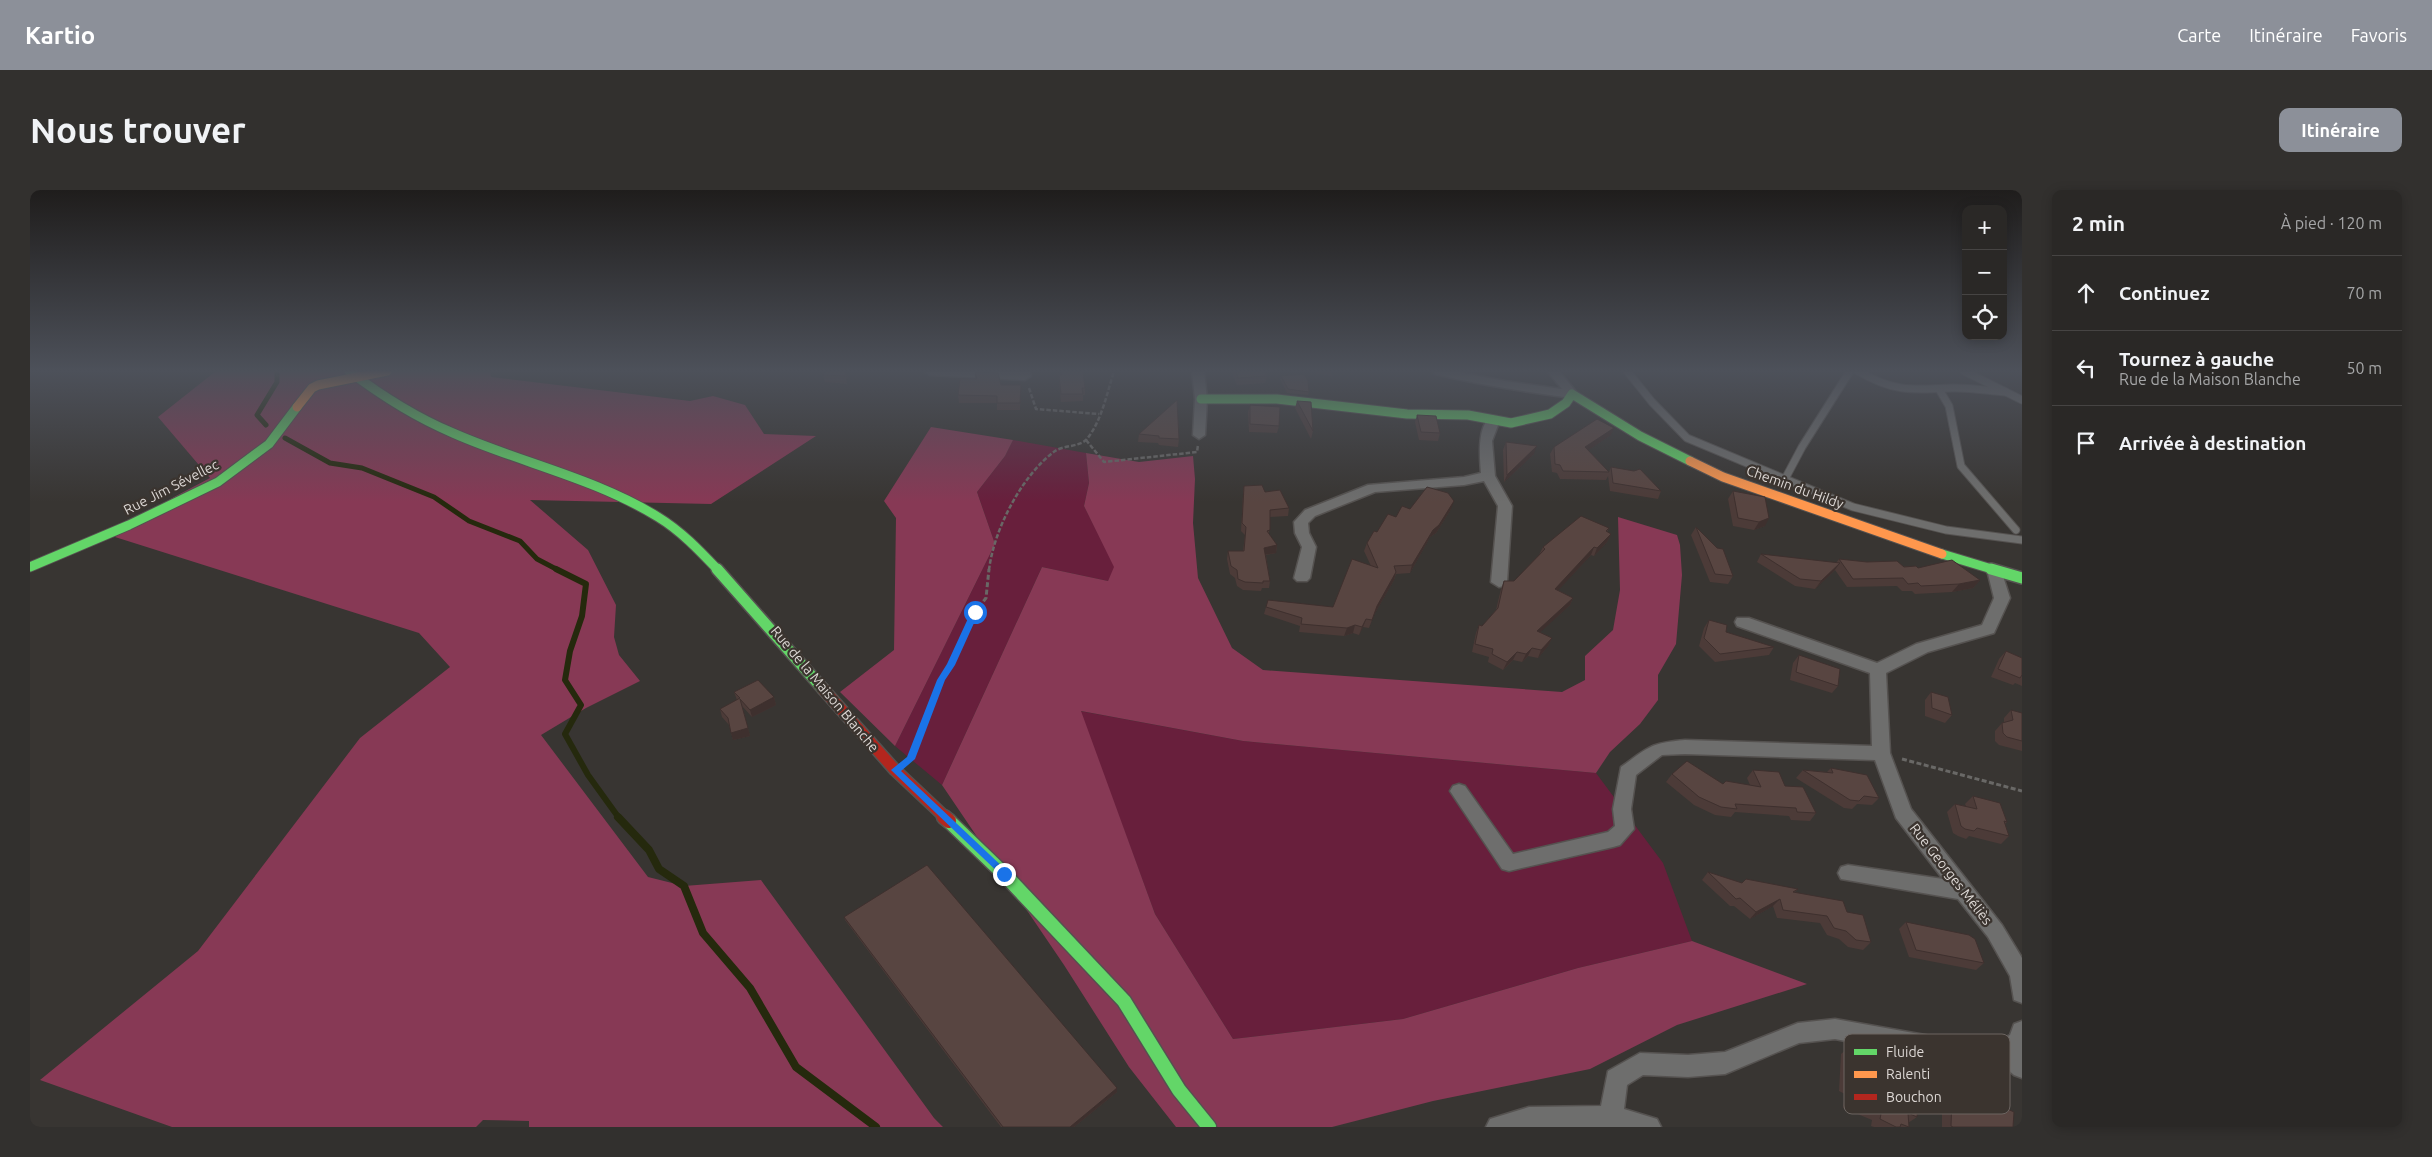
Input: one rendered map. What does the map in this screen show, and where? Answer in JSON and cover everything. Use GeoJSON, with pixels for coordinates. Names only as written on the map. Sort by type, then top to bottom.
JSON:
{"type":"FeatureCollection","features":[{"type":"Feature","properties":{"kind":"street","name":"Rue Jim Sévellec"},"geometry":{"type":"LineString","coordinates":[[30,567],[129,525],[218,482],[269,444],[291,415]]}},
{"type":"Feature","properties":{"kind":"street","name":"Rue de la Maison Blanche"},"geometry":{"type":"LineString","coordinates":[[415,415],[450,432],[608,492],[646,510],[683,533],[768,623],[844,715],[895,770],[1004,874],[1124,1001],[1178,1090],[1209,1127]]}},
{"type":"Feature","properties":{"kind":"street"},"geometry":{"type":"LineString","coordinates":[[1199,435],[1200,415]]}},
{"type":"Feature","properties":{"kind":"street"},"geometry":{"type":"LineString","coordinates":[[1457,415],[1511,423],[1547,415]]}},
{"type":"Feature","properties":{"kind":"street","name":"Chemin du Hildy"},"geometry":{"type":"LineString","coordinates":[[1606,415],[1640,436],[1723,477],[1908,544],[2022,578]]}},
{"type":"Feature","properties":{"kind":"street"},"geometry":{"type":"LineString","coordinates":[[1494,420],[1486,441],[1488,476],[1505,506],[1499,582]]}},
{"type":"Feature","properties":{"kind":"street"},"geometry":{"type":"LineString","coordinates":[[1302,578],[1309,547],[1302,533],[1301,522],[1310,514],[1373,488],[1464,481],[1488,476]]}},
{"type":"Feature","properties":{"kind":"street"},"geometry":{"type":"LineString","coordinates":[[1744,622],[1878,670],[1922,648],[1988,629],[2002,598],[1994,570]]}},
{"type":"Feature","properties":{"kind":"street","name":"Rue Georges Méliès"},"geometry":{"type":"LineString","coordinates":[[1878,670],[1881,753],[1903,813],[1995,931],[2020,974],[2022,993]]}},
{"type":"Feature","properties":{"kind":"street"},"geometry":{"type":"LineString","coordinates":[[1459,792],[1509,863],[1613,839],[1625,829],[1622,809],[1627,772],[1658,749],[1685,747],[1849,754],[1881,753]]}},
{"type":"Feature","properties":{"kind":"street"},"geometry":{"type":"LineString","coordinates":[[1848,873],[1963,891]]}},
{"type":"Feature","properties":{"kind":"street"},"geometry":{"type":"LineString","coordinates":[[1611,1117],[1616,1079],[1640,1064],[1688,1066],[1726,1063],[1798,1033],[1835,1028],[1866,1034]]}},
{"type":"Feature","properties":{"kind":"street"},"geometry":{"type":"LineString","coordinates":[[2010,1046],[2019,1042],[2022,1030]]}},
{"type":"Feature","properties":{"kind":"street"},"geometry":{"type":"LineString","coordinates":[[2010,1057],[2022,1067]]}},
{"type":"Feature","properties":{"kind":"street"},"geometry":{"type":"LineString","coordinates":[[1498,1127],[1529,1119],[1611,1117],[1649,1127]]}},
{"type":"Feature","properties":{"kind":"lane"},"geometry":{"type":"LineString","coordinates":[[1664,415],[1687,438],[1853,507],[1946,530],[2022,540]]}},
{"type":"Feature","properties":{"kind":"lane"},"geometry":{"type":"LineString","coordinates":[[1785,479],[1822,415]]}},
{"type":"Feature","properties":{"kind":"lane"},"geometry":{"type":"LineString","coordinates":[[1951,415],[1961,466],[2019,529],[1993,536]]}},
{"type":"Feature","properties":{"kind":"path"},"geometry":{"type":"LineString","coordinates":[[895,770],[910,759],[941,680],[951,665],[975,612],[986,598],[990,563],[1001,529],[1023,482],[1056,450],[1086,440],[1099,415]]}},
{"type":"Feature","properties":{"kind":"path"},"geometry":{"type":"LineString","coordinates":[[1086,440],[1104,462],[1197,452],[1199,435]]}},
{"type":"Feature","properties":{"kind":"path"},"geometry":{"type":"LineString","coordinates":[[1881,753],[2022,791]]}},
{"type":"Feature","properties":{"kind":"shaded area"},"geometry":{"type":"Polygon","coordinates":[[[161,415],[751,415],[764,434],[816,436],[711,504],[530,500],[588,550],[616,605],[614,637],[619,655],[640,681],[586,708],[541,735],[648,877],[684,886],[761,880],[934,1118],[943,1127],[529,1127],[529,1121],[483,1120],[476,1127],[172,1127],[40,1080],[198,951],[360,738],[450,667],[419,633],[115,537],[174,497],[210,478],[158,417],[161,415]]]}},
{"type":"Feature","properties":{"kind":"shaded area"},"geometry":{"type":"Polygon","coordinates":[[[931,427],[1013,440],[1005,456],[977,492],[995,544],[895,746],[840,692],[894,650],[896,518],[884,501],[931,427]]]}},
{"type":"Feature","properties":{"kind":"shaded area"},"geometry":{"type":"Polygon","coordinates":[[[1013,440],[1086,453],[1089,483],[1084,506],[1115,567],[1108,581],[1042,567],[942,785],[895,746],[995,544],[977,492],[1005,456],[1013,440]]]}},
{"type":"Feature","properties":{"kind":"shaded area"},"geometry":{"type":"Polygon","coordinates":[[[1086,453],[1139,462],[1193,456],[1195,479],[1193,523],[1198,578],[1232,648],[1263,670],[1562,692],[1585,680],[1585,656],[1613,630],[1620,590],[1618,517],[1677,535],[1680,545],[1682,575],[1676,644],[1658,675],[1658,700],[1640,724],[1610,752],[1596,773],[1243,741],[1081,711],[1155,914],[1233,1039],[1403,1019],[1578,968],[1692,941],[1807,984],[1677,1025],[1590,1069],[1433,1101],[1332,1127],[1176,1127],[1129,1067],[1064,965],[942,785],[1042,567],[1108,581],[1114,567],[1084,506],[1089,483],[1086,453]]]}},
{"type":"Feature","properties":{"kind":"shaded area"},"geometry":{"type":"Polygon","coordinates":[[[1080,711],[1243,741],[1596,773],[1663,863],[1692,941],[1578,968],[1403,1019],[1233,1039],[1155,914],[1080,711]]]}},
{"type":"Feature","properties":{"kind":"building"},"geometry":{"type":"Polygon","coordinates":[[[1161,415],[1178,415],[1179,439],[1139,434],[1161,415]]]}},
{"type":"Feature","properties":{"kind":"building"},"geometry":{"type":"Polygon","coordinates":[[[1250,415],[1280,415],[1279,426],[1250,424],[1250,415]]]}},
{"type":"Feature","properties":{"kind":"building"},"geometry":{"type":"Polygon","coordinates":[[[1304,415],[1312,415],[1313,431],[1304,415]]]}},
{"type":"Feature","properties":{"kind":"building"},"geometry":{"type":"Polygon","coordinates":[[[1417,415],[1436,416],[1440,433],[1421,432],[1417,415]]]}},
{"type":"Feature","properties":{"kind":"building"},"geometry":{"type":"Polygon","coordinates":[[[1597,419],[1614,428],[1585,447],[1609,472],[1563,471],[1560,465],[1555,464],[1554,447],[1597,419]]]}},
{"type":"Feature","properties":{"kind":"building"},"geometry":{"type":"Polygon","coordinates":[[[1506,442],[1537,446],[1507,475],[1506,442]]]}},
{"type":"Feature","properties":{"kind":"building"},"geometry":{"type":"Polygon","coordinates":[[[1611,467],[1634,471],[1640,469],[1661,491],[1613,483],[1611,467]]]}},
{"type":"Feature","properties":{"kind":"building"},"geometry":{"type":"Polygon","coordinates":[[[1262,485],[1265,492],[1280,490],[1289,508],[1270,510],[1270,530],[1267,531],[1277,545],[1264,548],[1270,581],[1263,581],[1263,583],[1245,582],[1238,579],[1237,570],[1231,566],[1228,551],[1244,551],[1246,527],[1242,523],[1244,486],[1262,485]]]}},
{"type":"Feature","properties":{"kind":"building"},"geometry":{"type":"Polygon","coordinates":[[[1427,487],[1448,493],[1454,501],[1439,525],[1433,530],[1412,565],[1394,566],[1396,572],[1377,606],[1372,620],[1366,619],[1362,627],[1355,625],[1347,628],[1301,624],[1302,618],[1266,607],[1268,600],[1333,607],[1352,559],[1378,568],[1367,543],[1374,531],[1377,532],[1388,514],[1396,517],[1402,506],[1410,509],[1427,487]]]}},
{"type":"Feature","properties":{"kind":"building"},"geometry":{"type":"Polygon","coordinates":[[[1733,491],[1765,497],[1769,518],[1759,522],[1738,518],[1733,491]]]}},
{"type":"Feature","properties":{"kind":"building"},"geometry":{"type":"Polygon","coordinates":[[[1581,516],[1609,528],[1606,531],[1611,534],[1597,548],[1594,547],[1555,589],[1573,598],[1537,631],[1552,638],[1541,650],[1532,648],[1526,654],[1517,652],[1507,662],[1492,654],[1493,649],[1475,644],[1479,625],[1482,626],[1498,608],[1504,581],[1514,581],[1545,549],[1543,547],[1581,516]]]}},
{"type":"Feature","properties":{"kind":"building"},"geometry":{"type":"Polygon","coordinates":[[[1696,527],[1717,548],[1723,549],[1733,576],[1715,574],[1696,527]]]}},
{"type":"Feature","properties":{"kind":"building"},"geometry":{"type":"Polygon","coordinates":[[[1761,554],[1840,563],[1821,581],[1800,579],[1761,554]]]}},
{"type":"Feature","properties":{"kind":"building"},"geometry":{"type":"Polygon","coordinates":[[[1839,559],[1867,562],[1897,561],[1904,567],[1916,566],[1918,568],[1952,560],[1980,580],[1959,584],[1921,586],[1918,583],[1908,584],[1903,578],[1853,579],[1839,559]]]}},
{"type":"Feature","properties":{"kind":"building"},"geometry":{"type":"Polygon","coordinates":[[[1709,620],[1727,625],[1726,632],[1774,647],[1720,654],[1704,638],[1709,620]]]}},
{"type":"Feature","properties":{"kind":"building"},"geometry":{"type":"Polygon","coordinates":[[[2006,651],[2022,658],[2022,675],[2020,678],[1998,669],[2006,651]]]}},
{"type":"Feature","properties":{"kind":"building"},"geometry":{"type":"Polygon","coordinates":[[[1799,655],[1840,669],[1838,686],[1796,672],[1799,655]]]}},
{"type":"Feature","properties":{"kind":"building"},"geometry":{"type":"Polygon","coordinates":[[[758,680],[774,697],[750,710],[740,699],[748,728],[731,733],[728,718],[720,709],[740,698],[734,692],[758,680]]]}},
{"type":"Feature","properties":{"kind":"building"},"geometry":{"type":"Polygon","coordinates":[[[1931,692],[1948,697],[1952,715],[1932,708],[1931,692]]]}},
{"type":"Feature","properties":{"kind":"building"},"geometry":{"type":"Polygon","coordinates":[[[2011,710],[2022,713],[2022,741],[2007,737],[2003,733],[2002,723],[2013,720],[2011,710]]]}},
{"type":"Feature","properties":{"kind":"building"},"geometry":{"type":"Polygon","coordinates":[[[1687,761],[1723,784],[1726,781],[1761,787],[1753,770],[1779,772],[1785,786],[1803,787],[1816,813],[1797,812],[1796,808],[1735,804],[1737,809],[1721,807],[1699,797],[1672,774],[1687,761]]]}},
{"type":"Feature","properties":{"kind":"building"},"geometry":{"type":"Polygon","coordinates":[[[1831,768],[1867,775],[1879,798],[1864,796],[1859,801],[1850,800],[1803,770],[1833,773],[1831,768]]]}},
{"type":"Feature","properties":{"kind":"building"},"geometry":{"type":"Polygon","coordinates":[[[1973,796],[2000,803],[2007,822],[2004,821],[2009,836],[1977,828],[1974,831],[1961,826],[1955,804],[1977,809],[1973,796]]]}},
{"type":"Feature","properties":{"kind":"building"},"geometry":{"type":"Polygon","coordinates":[[[927,865],[1117,1088],[1070,1127],[1003,1127],[844,917],[927,865]]]}},
{"type":"Feature","properties":{"kind":"building"},"geometry":{"type":"Polygon","coordinates":[[[1708,872],[1742,883],[1746,879],[1798,889],[1793,892],[1843,901],[1847,912],[1863,915],[1871,942],[1856,940],[1846,931],[1834,928],[1827,916],[1783,910],[1780,899],[1756,912],[1740,898],[1736,899],[1708,872]]]}},
{"type":"Feature","properties":{"kind":"building"},"geometry":{"type":"Polygon","coordinates":[[[1906,922],[1969,935],[1975,939],[1984,963],[1916,950],[1906,922]]]}},
{"type":"Feature","properties":{"kind":"building"},"geometry":{"type":"Polygon","coordinates":[[[2010,1110],[2014,1112],[2013,1127],[1951,1126],[1951,1114],[2010,1114],[2010,1110]]]}},
{"type":"Feature","properties":{"kind":"building"},"geometry":{"type":"Polygon","coordinates":[[[1881,1114],[1908,1114],[1909,1127],[1901,1124],[1900,1127],[1896,1127],[1880,1119],[1881,1114]]]}},
{"type":"Feature","properties":{"kind":"waterway"},"geometry":{"type":"LineString","coordinates":[[257,415],[266,425]]}},
{"type":"Feature","properties":{"kind":"waterway"},"geometry":{"type":"LineString","coordinates":[[285,438],[330,463],[362,468],[434,497],[469,521],[520,541],[537,559],[558,570]]}},
{"type":"Feature","properties":{"kind":"waterway"},"geometry":{"type":"LineString","coordinates":[[558,570],[586,584],[582,616],[570,651],[565,680],[581,705],[565,734],[588,775],[619,818]]}},
{"type":"Feature","properties":{"kind":"waterway"},"geometry":{"type":"LineString","coordinates":[[618,817],[649,850],[659,869],[684,886],[703,933],[750,988],[796,1067],[876,1127]]}},
{"type":"Feature","properties":{"kind":"traffic: fast"},"geometry":{"type":"LineString","coordinates":[[30,567],[129,525],[218,482],[269,444],[291,415]]}},
{"type":"Feature","properties":{"kind":"traffic: fast"},"geometry":{"type":"LineString","coordinates":[[413,415],[454,434],[609,492],[646,510],[670,525],[709,560],[823,689]]}},
{"type":"Feature","properties":{"kind":"traffic: fast"},"geometry":{"type":"LineString","coordinates":[[1451,415],[1468,415],[1511,423],[1547,415]]}},
{"type":"Feature","properties":{"kind":"traffic: fast"},"geometry":{"type":"LineString","coordinates":[[1606,415],[1640,436],[1690,461]]}},
{"type":"Feature","properties":{"kind":"traffic: fast"},"geometry":{"type":"LineString","coordinates":[[1942,554],[2022,578]]}},
{"type":"Feature","properties":{"kind":"traffic: fast"},"geometry":{"type":"LineString","coordinates":[[949,821],[1004,874],[1124,1001],[1179,1090],[1209,1127]]}},
{"type":"Feature","properties":{"kind":"traffic: slow"},"geometry":{"type":"LineString","coordinates":[[1690,461],[1723,477],[1942,554]]}},
{"type":"Feature","properties":{"kind":"traffic: jam"},"geometry":{"type":"LineString","coordinates":[[823,689],[895,770],[949,821]]}},
{"type":"Feature","properties":{"kind":"route"},"geometry":{"type":"LineString","coordinates":[[975,612],[951,665],[941,680],[910,759],[895,770],[1004,874]]}}]}
